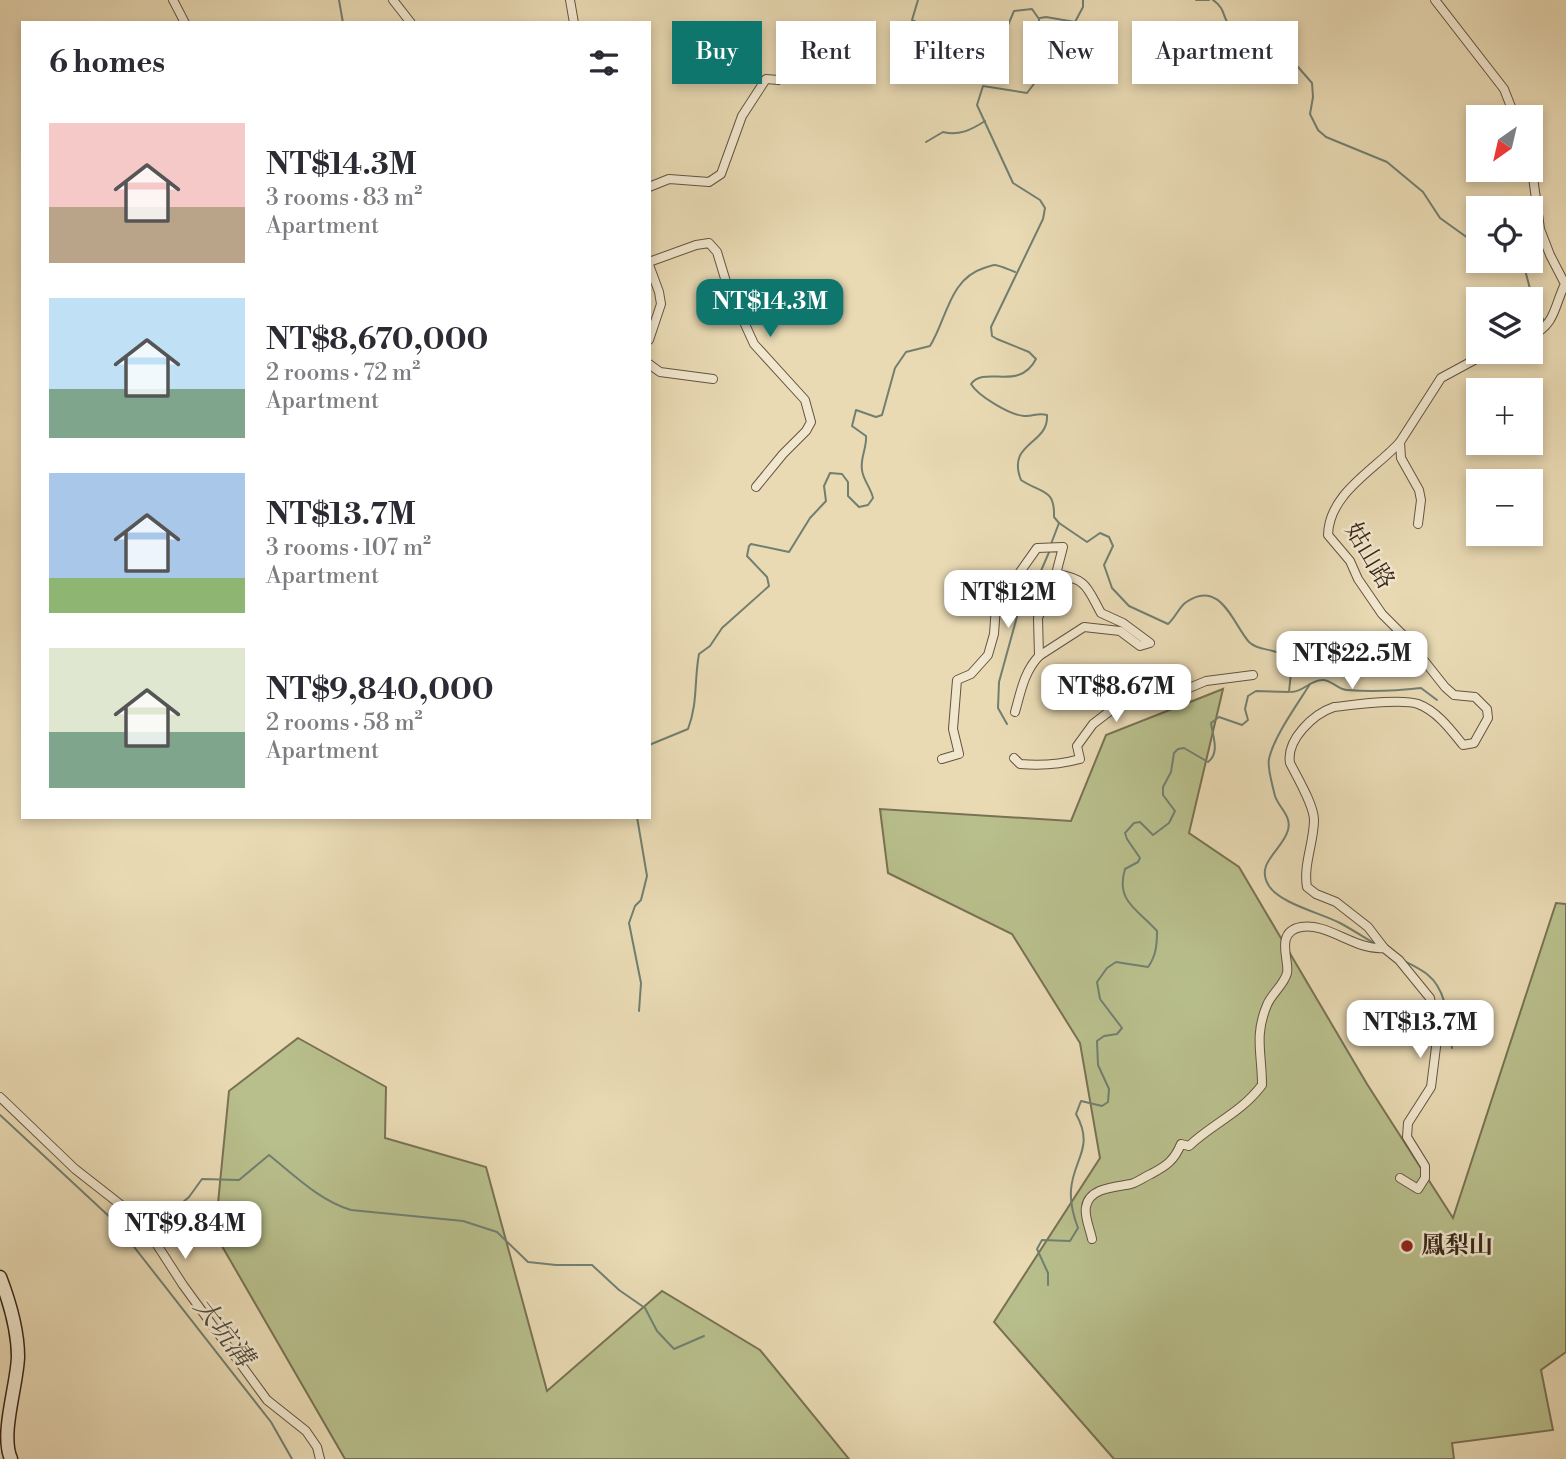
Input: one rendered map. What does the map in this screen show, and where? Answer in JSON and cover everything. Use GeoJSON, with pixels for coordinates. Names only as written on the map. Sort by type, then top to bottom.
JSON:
{"type":"FeatureCollection","features":[{"type":"Feature","properties":{"kind":"main road"},"geometry":{"type":"LineString","coordinates":[[0,1277],[17,1334],[17,1375],[4,1431],[11,1459]]}},
{"type":"Feature","properties":{"kind":"street"},"geometry":{"type":"LineString","coordinates":[[173,0],[184,21]]}},
{"type":"Feature","properties":{"kind":"street"},"geometry":{"type":"LineString","coordinates":[[393,0],[409,21]]}},
{"type":"Feature","properties":{"kind":"street"},"geometry":{"type":"LineString","coordinates":[[570,0],[574,21]]}},
{"type":"Feature","properties":{"kind":"street"},"geometry":{"type":"LineString","coordinates":[[1435,0],[1504,89],[1510,105]]}},
{"type":"Feature","properties":{"kind":"street"},"geometry":{"type":"LineString","coordinates":[[651,186],[669,179],[709,182],[721,174],[742,116],[766,79],[776,80]]}},
{"type":"Feature","properties":{"kind":"street"},"geometry":{"type":"LineString","coordinates":[[1534,182],[1540,229],[1549,254],[1565,284],[1550,322],[1543,329]]}},
{"type":"Feature","properties":{"kind":"street"},"geometry":{"type":"LineString","coordinates":[[651,262],[696,245],[709,243],[717,252],[727,285],[754,344],[805,400],[811,422],[806,432],[783,454],[756,488]]}},
{"type":"Feature","properties":{"kind":"street"},"geometry":{"type":"LineString","coordinates":[[651,269],[661,304],[651,334]]}},
{"type":"Feature","properties":{"kind":"street","name":"姑山路"},"geometry":{"type":"LineString","coordinates":[[1384,948],[1368,927],[1336,902],[1307,887],[1314,816],[1290,763],[1289,754],[1298,735],[1324,710],[1334,707],[1416,703],[1429,710],[1463,745],[1474,743],[1488,718],[1487,709],[1475,697],[1454,695],[1445,687],[1407,639],[1382,614],[1358,579],[1350,561],[1328,535],[1328,522],[1337,504],[1353,485],[1385,458],[1399,442],[1441,378],[1467,364]]}},
{"type":"Feature","properties":{"kind":"street"},"geometry":{"type":"LineString","coordinates":[[651,365],[660,372],[713,379]]}},
{"type":"Feature","properties":{"kind":"street"},"geometry":{"type":"LineString","coordinates":[[1399,442],[1401,458],[1419,490],[1421,500],[1418,524]]}},
{"type":"Feature","properties":{"kind":"street"},"geometry":{"type":"LineString","coordinates":[[942,759],[958,754],[953,729],[957,680],[971,674],[988,655],[994,634],[996,606],[1037,548],[1063,547],[1056,574],[1038,618],[1039,656]]}},
{"type":"Feature","properties":{"kind":"street"},"geometry":{"type":"LineString","coordinates":[[1016,712],[1026,672],[1039,656],[1084,627],[1120,631],[1140,646],[1150,643],[1124,623],[1101,613],[1087,585],[1056,574]]}},
{"type":"Feature","properties":{"kind":"street"},"geometry":{"type":"LineString","coordinates":[[1014,758],[1020,764],[1040,766],[1080,759],[1077,746],[1093,724],[1140,688],[1151,685],[1177,693],[1206,681],[1252,675]]}},
{"type":"Feature","properties":{"kind":"street"},"geometry":{"type":"LineString","coordinates":[[1092,1239],[1085,1209],[1087,1202],[1094,1195],[1110,1186],[1133,1184],[1162,1169],[1176,1155],[1181,1144],[1189,1146],[1232,1116],[1262,1085],[1259,1029],[1270,997],[1286,976],[1288,968],[1283,950],[1287,938],[1293,930],[1303,926],[1370,948],[1384,948],[1399,960],[1430,998],[1437,1039],[1431,1087],[1408,1123],[1407,1137],[1425,1166],[1425,1178],[1418,1189],[1400,1178]]}},
{"type":"Feature","properties":{"kind":"street"},"geometry":{"type":"LineString","coordinates":[[0,1097],[75,1169],[121,1205],[152,1237],[183,1285],[267,1400],[306,1431],[317,1447],[320,1459]]}},
{"type":"Feature","properties":{"kind":"green space"},"geometry":{"type":"Polygon","coordinates":[[[1223,689],[1189,833],[1239,867],[1367,1084],[1453,1218],[1556,903],[1566,904],[1566,1352],[1541,1370],[1553,1430],[1452,1443],[1454,1459],[1114,1459],[994,1322],[1100,1158],[1080,1043],[1012,934],[888,873],[880,809],[1071,821],[1106,735],[1223,689]]]}},
{"type":"Feature","properties":{"kind":"green space"},"geometry":{"type":"Polygon","coordinates":[[[298,1038],[386,1087],[385,1138],[486,1167],[547,1391],[662,1291],[760,1350],[849,1459],[345,1459],[215,1234],[229,1091],[298,1038]]]}},
{"type":"Feature","properties":{"kind":"waterway"},"geometry":{"type":"LineString","coordinates":[[339,0],[343,21]]}},
{"type":"Feature","properties":{"kind":"waterway"},"geometry":{"type":"LineString","coordinates":[[918,0],[912,20],[928,28],[959,27],[986,45],[1003,37],[1014,11],[1032,9],[1039,19],[1040,76],[1027,93],[983,86],[977,105],[1013,183],[1040,200],[1045,208],[1043,219],[991,327],[992,336],[1029,352],[1036,359],[1029,369],[1021,374],[985,377],[971,384],[1003,409],[1024,416],[1047,415],[1042,432],[1019,458],[1021,480],[1050,496],[1054,517],[1087,542],[1100,533],[1109,537],[1113,546],[1104,565],[1112,588],[1129,606],[1168,624],[1185,603],[1197,596],[1208,596],[1224,606],[1249,642],[1258,648],[1281,654],[1292,662],[1289,692],[1256,691],[1248,696],[1245,709],[1248,720],[1242,725],[1219,717],[1211,723],[1215,749],[1208,762],[1184,748],[1174,753],[1171,772],[1163,787],[1163,795],[1175,811],[1169,823],[1153,835],[1140,822],[1134,823],[1125,833],[1140,858],[1125,869],[1123,890],[1130,904],[1157,931],[1156,950],[1148,967],[1116,962],[1107,968],[1097,982],[1100,999],[1122,1028],[1117,1034],[1104,1036],[1097,1041],[1098,1065],[1109,1089],[1108,1102],[1102,1106],[1081,1101],[1076,1114],[1084,1136],[1071,1190],[1072,1209],[1078,1228],[1070,1241],[1042,1240],[1037,1249],[1048,1273],[1048,1285]]}},
{"type":"Feature","properties":{"kind":"waterway"},"geometry":{"type":"LineString","coordinates":[[1040,18],[1075,22],[1083,7],[1083,0]]}},
{"type":"Feature","properties":{"kind":"waterway"},"geometry":{"type":"LineString","coordinates":[[1196,0],[1209,0]]}},
{"type":"Feature","properties":{"kind":"waterway"},"geometry":{"type":"LineString","coordinates":[[1213,0],[1219,5],[1232,28],[1250,36],[1256,51],[1263,57],[1277,51],[1285,52],[1312,83],[1310,114],[1318,130],[1326,137],[1387,162],[1423,192],[1440,218],[1466,237]]}},
{"type":"Feature","properties":{"kind":"waterway"},"geometry":{"type":"LineString","coordinates":[[926,142],[943,132],[965,131],[985,121]]}},
{"type":"Feature","properties":{"kind":"waterway"},"geometry":{"type":"LineString","coordinates":[[651,744],[688,729],[693,710],[699,654],[710,646],[722,628],[769,586],[767,577],[747,556],[749,546],[751,544],[789,552],[810,518],[826,501],[824,486],[830,473],[842,474],[848,482],[848,496],[859,507],[868,505],[873,498],[862,466],[866,436],[852,426],[856,410],[876,417],[882,415],[895,368],[906,352],[930,346],[956,290],[972,273],[994,265],[1015,272]]}},
{"type":"Feature","properties":{"kind":"waterway"},"geometry":{"type":"LineString","coordinates":[[1526,273],[1536,311],[1544,320]]}},
{"type":"Feature","properties":{"kind":"waterway"},"geometry":{"type":"LineString","coordinates":[[1051,544],[1059,523]]}},
{"type":"Feature","properties":{"kind":"waterway"},"geometry":{"type":"LineString","coordinates":[[1007,724],[998,708],[999,682],[1021,602],[1037,580],[1050,550]]}},
{"type":"Feature","properties":{"kind":"waterway"},"geometry":{"type":"LineString","coordinates":[[1291,692],[1313,682],[1325,680],[1347,690],[1421,688],[1437,700]]}},
{"type":"Feature","properties":{"kind":"waterway"},"geometry":{"type":"LineString","coordinates":[[1310,684],[1281,731],[1269,759],[1275,796],[1287,816],[1289,825],[1285,837],[1267,863],[1265,878],[1269,886],[1282,898],[1340,923],[1377,945]]}},
{"type":"Feature","properties":{"kind":"waterway"},"geometry":{"type":"LineString","coordinates":[[637,819],[647,876],[641,900],[635,906],[629,923],[641,983],[639,1011]]}},
{"type":"Feature","properties":{"kind":"waterway"},"geometry":{"type":"LineString","coordinates":[[1403,960],[1428,975],[1440,990],[1452,1048]]}},
{"type":"Feature","properties":{"kind":"waterway","name":"大坑溝"},"geometry":{"type":"LineString","coordinates":[[0,1115],[113,1220],[271,1422],[292,1459]]}},
{"type":"Feature","properties":{"kind":"waterway"},"geometry":{"type":"LineString","coordinates":[[149,1231],[189,1197],[202,1179],[239,1180],[269,1155],[318,1194],[351,1210],[463,1221],[497,1232],[528,1262],[592,1265],[619,1290],[645,1308],[657,1331],[674,1349],[704,1336]]}},
{"type":"Feature","properties":{"kind":"waterway"},"geometry":{"type":"LineString","coordinates":[[133,1244],[145,1235]]}},
{"type":"Feature","properties":{"kind":"place","name":"鳳梨山"},"geometry":{"type":"Point","coordinates":[1407,1246]}}]}
